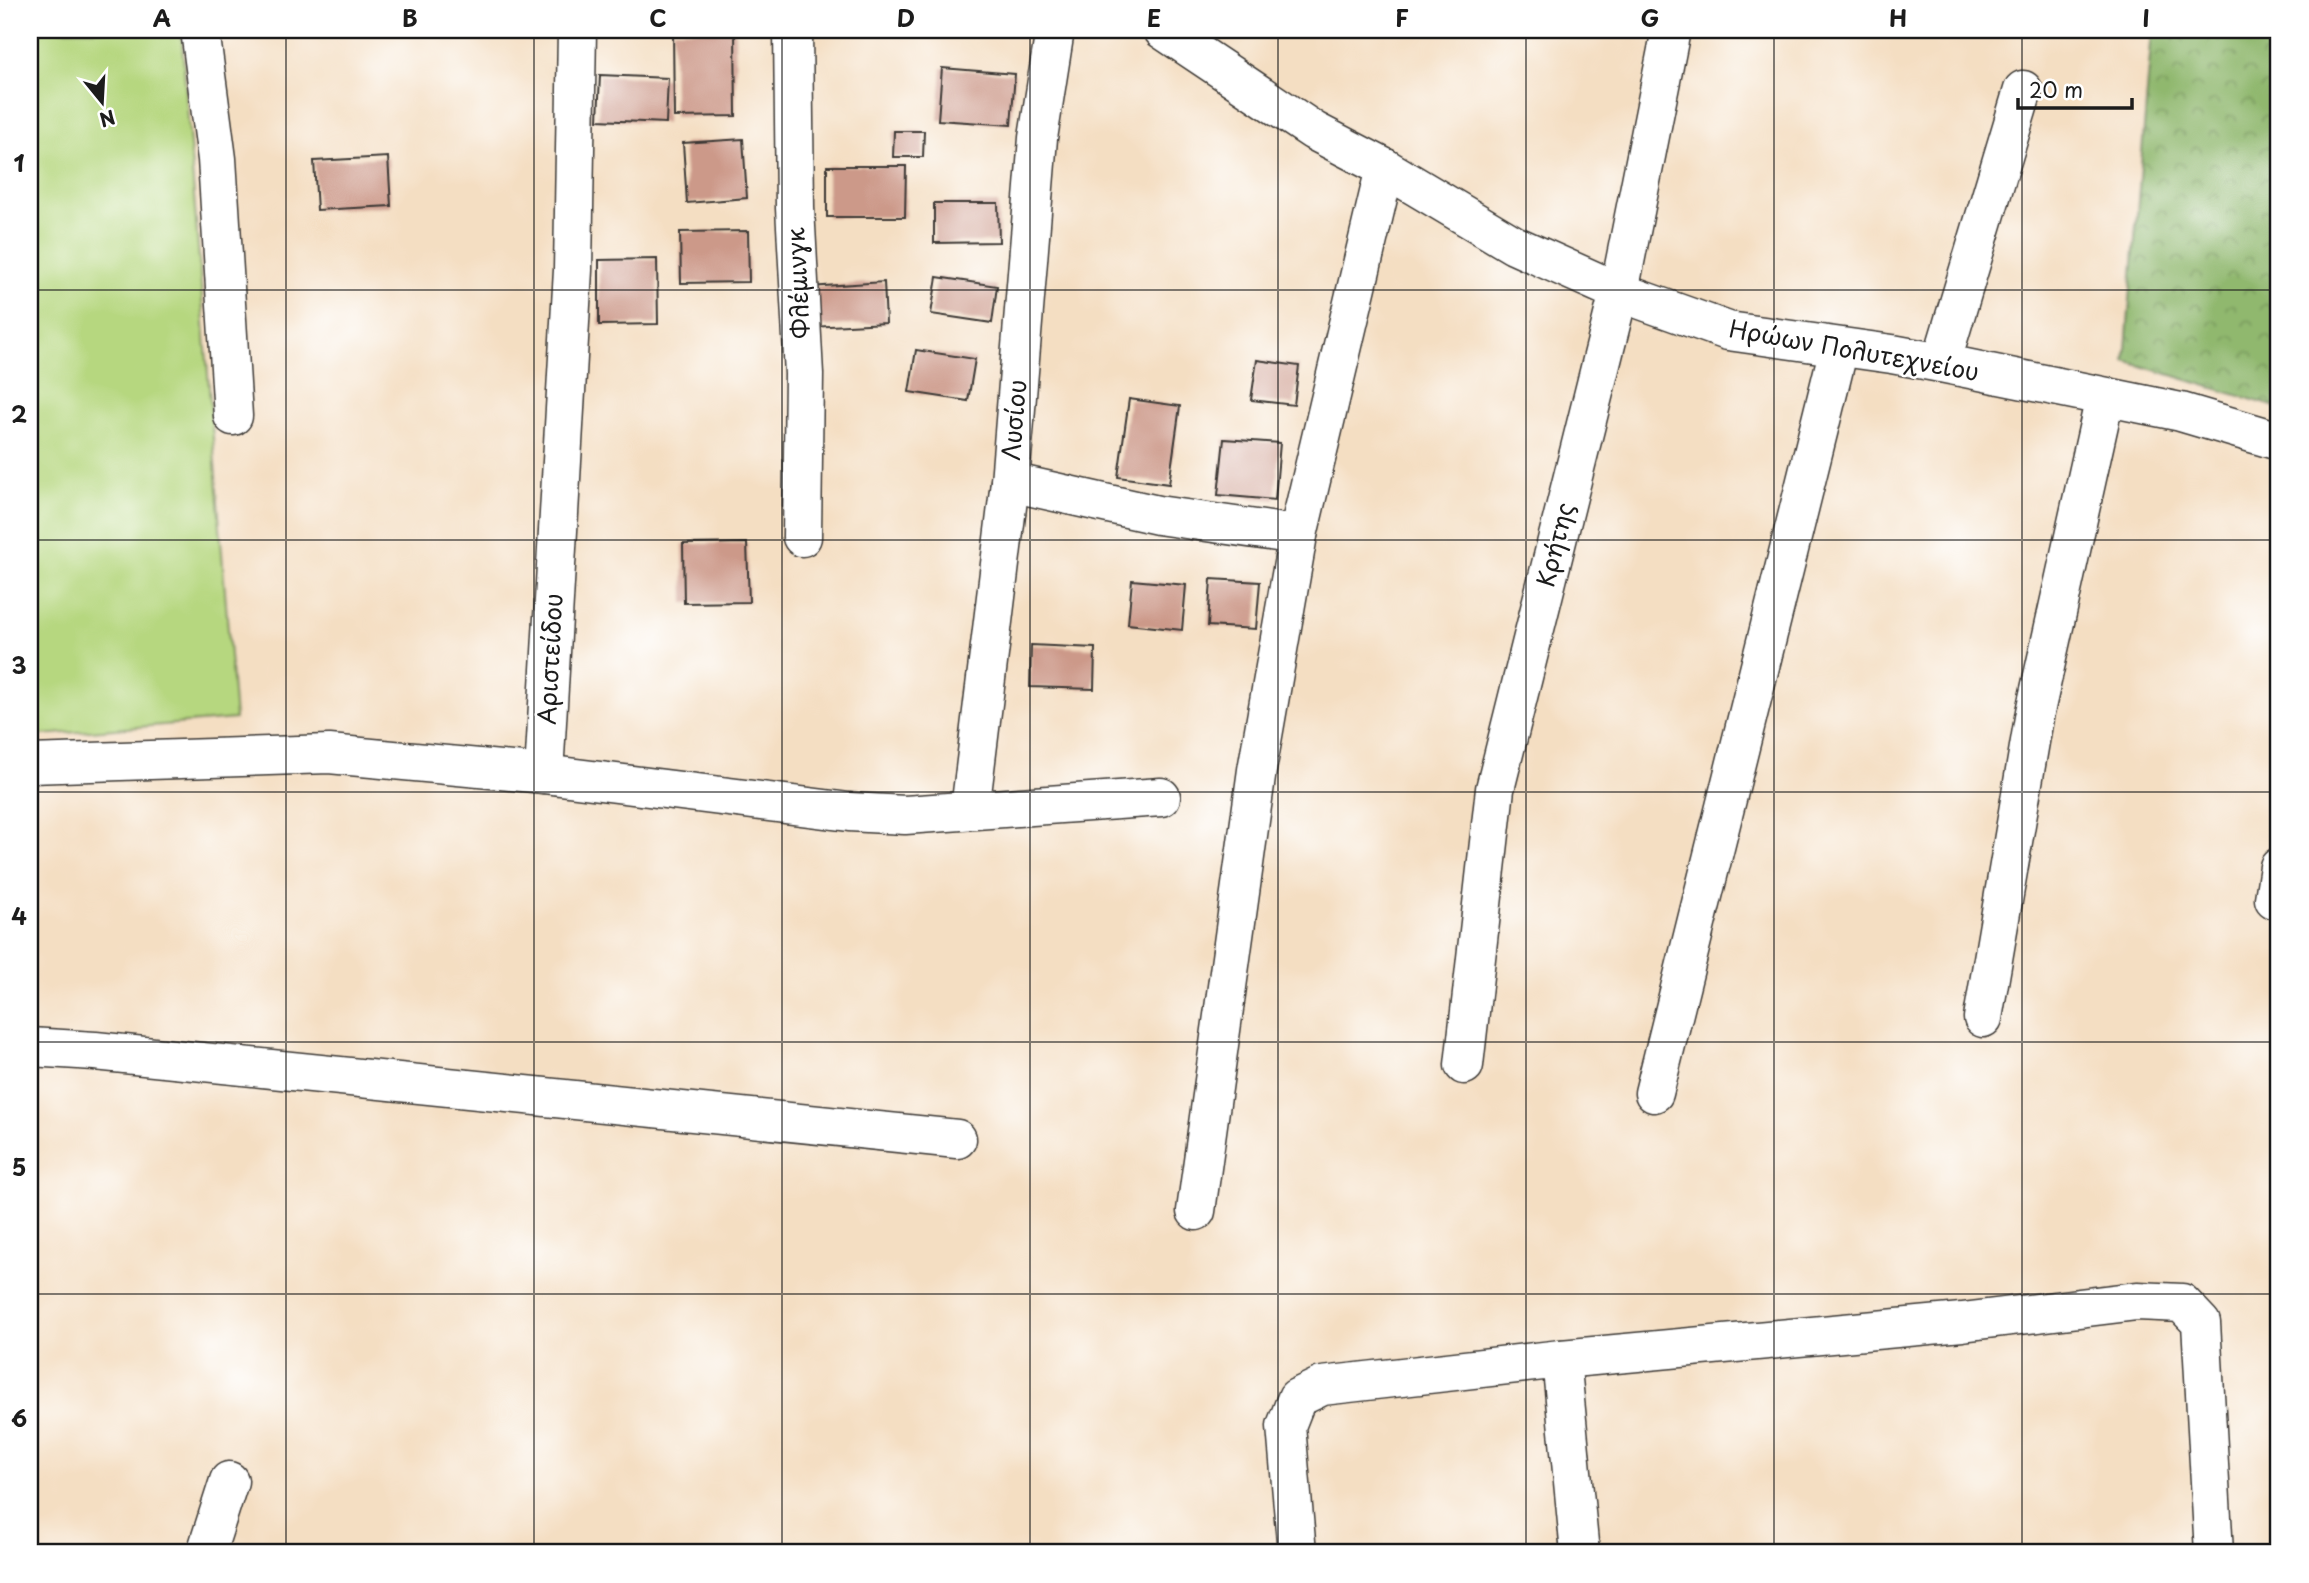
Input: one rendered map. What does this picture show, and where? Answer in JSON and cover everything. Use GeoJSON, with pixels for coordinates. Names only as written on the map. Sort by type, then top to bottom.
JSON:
{"type":"FeatureCollection","features":[{"type":"Feature","properties":{"kind":"street"},"geometry":{"type":"LineString","coordinates":[[200,30],[217,159],[233,416]]}},
{"type":"Feature","properties":{"kind":"street","name":"Αριστείδου"},"geometry":{"type":"LineString","coordinates":[[544,774],[573,270],[577,30]]}},
{"type":"Feature","properties":{"kind":"street","name":"Φλέμινγκ"},"geometry":{"type":"LineString","coordinates":[[793,30],[795,208],[804,374],[802,537]]}},
{"type":"Feature","properties":{"kind":"street","name":"Λυσίου"},"geometry":{"type":"LineString","coordinates":[[970,810],[1010,482],[1038,138],[1055,30]]}},
{"type":"Feature","properties":{"kind":"street","name":"Ηρώων Πολυτεχνείου"},"geometry":{"type":"LineString","coordinates":[[1163,30],[1314,131],[1385,168],[1514,245],[1619,292],[1728,331],[1941,363],[2181,412],[2279,441]]}},
{"type":"Feature","properties":{"kind":"street","name":"Κρήτης"},"geometry":{"type":"LineString","coordinates":[[1464,1065],[1495,789],[1619,292],[1671,30]]}},
{"type":"Feature","properties":{"kind":"street"},"geometry":{"type":"LineString","coordinates":[[1941,363],[2023,90]]}},
{"type":"Feature","properties":{"kind":"street"},"geometry":{"type":"LineString","coordinates":[[1196,1211],[1257,770],[1298,534],[1385,168]]}},
{"type":"Feature","properties":{"kind":"street"},"geometry":{"type":"LineString","coordinates":[[1654,1093],[1839,348]]}},
{"type":"Feature","properties":{"kind":"street"},"geometry":{"type":"LineString","coordinates":[[1983,1018],[2035,712],[2105,397]]}},
{"type":"Feature","properties":{"kind":"street"},"geometry":{"type":"LineString","coordinates":[[1010,482],[1158,515],[1298,534]]}},
{"type":"Feature","properties":{"kind":"street"},"geometry":{"type":"LineString","coordinates":[[30,764],[330,754],[544,774],[849,812],[905,815],[1161,797]]}},
{"type":"Feature","properties":{"kind":"street"},"geometry":{"type":"LineString","coordinates":[[30,1047],[95,1051],[957,1139]]}},
{"type":"Feature","properties":{"kind":"street"},"geometry":{"type":"LineString","coordinates":[[1297,1553],[1286,1426],[1297,1398],[1322,1386],[1560,1359],[1962,1322],[2137,1301],[2182,1303],[2201,1322],[2214,1553]]}},
{"type":"Feature","properties":{"kind":"street"},"geometry":{"type":"LineString","coordinates":[[1560,1359],[1580,1553]]}},
{"type":"Feature","properties":{"kind":"street"},"geometry":{"type":"LineString","coordinates":[[206,1553],[229,1481]]}},
{"type":"Feature","properties":{"kind":"green space"},"geometry":{"type":"Polygon","coordinates":[[[30,30],[181,30],[235,719],[30,736],[30,30]]]}},
{"type":"Feature","properties":{"kind":"green space"},"geometry":{"type":"Polygon","coordinates":[[[2152,30],[2279,30],[2279,408],[2125,361],[2152,30]]]}},
{"type":"Feature","properties":{"kind":"building"},"geometry":{"type":"Polygon","coordinates":[[[673,30],[735,30],[736,116],[674,117],[673,30]]]}},
{"type":"Feature","properties":{"kind":"building"},"geometry":{"type":"Polygon","coordinates":[[[942,68],[1015,74],[1011,125],[938,120],[942,68]]]}},
{"type":"Feature","properties":{"kind":"building"},"geometry":{"type":"Polygon","coordinates":[[[600,75],[668,78],[666,123],[598,120],[600,75]]]}},
{"type":"Feature","properties":{"kind":"building"},"geometry":{"type":"Polygon","coordinates":[[[894,131],[924,131],[923,157],[893,157],[894,131]]]}},
{"type":"Feature","properties":{"kind":"building"},"geometry":{"type":"Polygon","coordinates":[[[743,139],[747,198],[687,203],[683,143],[743,139]]]}},
{"type":"Feature","properties":{"kind":"building"},"geometry":{"type":"Polygon","coordinates":[[[388,157],[391,206],[317,210],[314,161],[388,157]]]}},
{"type":"Feature","properties":{"kind":"building"},"geometry":{"type":"Polygon","coordinates":[[[827,166],[906,166],[905,217],[827,217],[827,166]]]}},
{"type":"Feature","properties":{"kind":"building"},"geometry":{"type":"Polygon","coordinates":[[[934,203],[998,203],[999,242],[934,243],[934,203]]]}},
{"type":"Feature","properties":{"kind":"building"},"geometry":{"type":"Polygon","coordinates":[[[748,231],[749,282],[681,283],[680,232],[748,231]]]}},
{"type":"Feature","properties":{"kind":"building"},"geometry":{"type":"Polygon","coordinates":[[[657,259],[658,324],[599,325],[599,260],[657,259]]]}},
{"type":"Feature","properties":{"kind":"building"},"geometry":{"type":"Polygon","coordinates":[[[937,277],[997,286],[992,323],[931,314],[937,277]]]}},
{"type":"Feature","properties":{"kind":"building"},"geometry":{"type":"Polygon","coordinates":[[[884,282],[886,323],[811,327],[809,287],[884,282]]]}},
{"type":"Feature","properties":{"kind":"building"},"geometry":{"type":"Polygon","coordinates":[[[916,350],[975,359],[968,401],[909,392],[916,350]]]}},
{"type":"Feature","properties":{"kind":"building"},"geometry":{"type":"Polygon","coordinates":[[[1257,360],[1299,366],[1294,405],[1251,400],[1257,360]]]}},
{"type":"Feature","properties":{"kind":"building"},"geometry":{"type":"Polygon","coordinates":[[[1129,399],[1180,406],[1169,484],[1118,477],[1129,399]]]}},
{"type":"Feature","properties":{"kind":"building"},"geometry":{"type":"Polygon","coordinates":[[[1224,439],[1280,443],[1275,500],[1218,495],[1224,439]]]}},
{"type":"Feature","properties":{"kind":"building"},"geometry":{"type":"Polygon","coordinates":[[[747,543],[749,602],[684,603],[683,544],[747,543]]]}},
{"type":"Feature","properties":{"kind":"building"},"geometry":{"type":"Polygon","coordinates":[[[1211,579],[1260,582],[1256,629],[1208,626],[1211,579]]]}},
{"type":"Feature","properties":{"kind":"building"},"geometry":{"type":"Polygon","coordinates":[[[1132,580],[1186,585],[1182,630],[1128,624],[1132,580]]]}},
{"type":"Feature","properties":{"kind":"building"},"geometry":{"type":"Polygon","coordinates":[[[1031,645],[1095,648],[1094,689],[1030,687],[1031,645]]]}}]}
